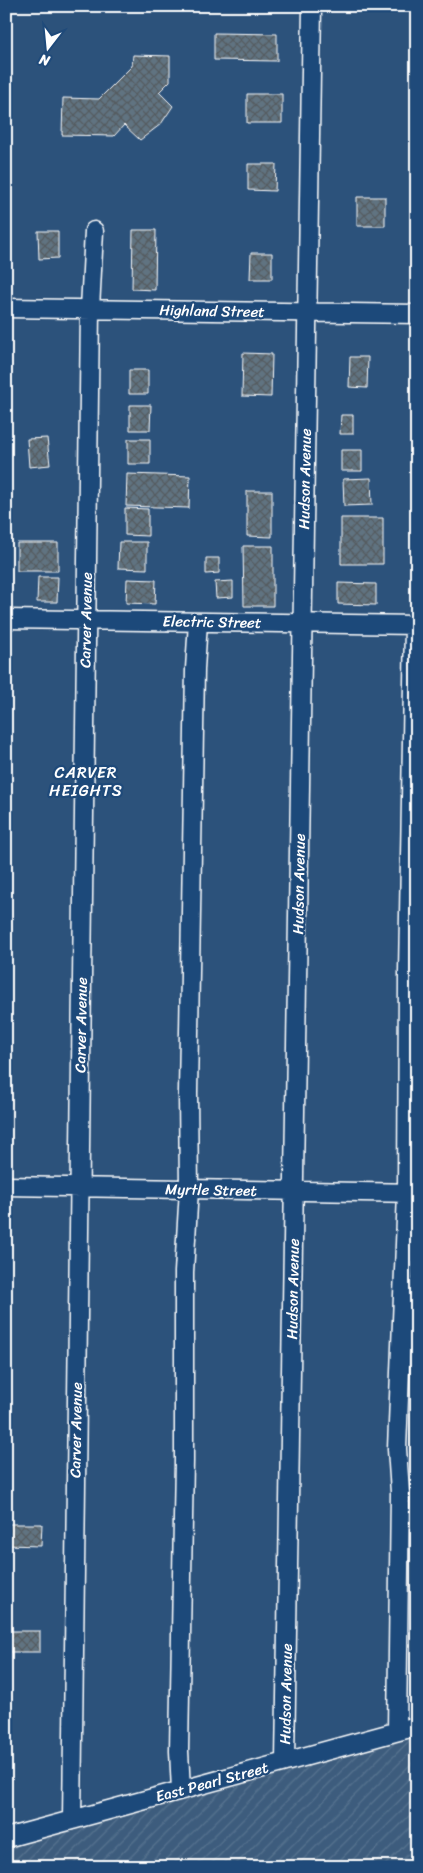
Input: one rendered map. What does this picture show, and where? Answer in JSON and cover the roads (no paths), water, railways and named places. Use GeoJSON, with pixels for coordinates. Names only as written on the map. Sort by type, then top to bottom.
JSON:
{"type":"FeatureCollection","features":[{"type":"Feature","properties":{"kind":"street","name":"Hudson Avenue"},"geometry":{"type":"LineString","coordinates":[[285,1762],[312,6]]}},
{"type":"Feature","properties":{"kind":"street","name":"Carver Avenue"},"geometry":{"type":"LineString","coordinates":[[72,1820],[90,309],[94,231]]}},
{"type":"Feature","properties":{"kind":"street","name":"Highland Street"},"geometry":{"type":"LineString","coordinates":[[6,308],[417,314]]}},
{"type":"Feature","properties":{"kind":"street","name":"Electric Street"},"geometry":{"type":"LineString","coordinates":[[6,619],[415,625]]}},
{"type":"Feature","properties":{"kind":"street"},"geometry":{"type":"LineString","coordinates":[[181,1790],[179,1751],[184,1460],[184,1272],[188,1189],[195,669],[198,622]]}},
{"type":"Feature","properties":{"kind":"street"},"geometry":{"type":"LineString","coordinates":[[397,1731],[400,1492],[397,1449],[412,1193],[408,973],[415,625]]}},
{"type":"Feature","properties":{"kind":"street","name":"Myrtle Street"},"geometry":{"type":"LineString","coordinates":[[6,1186],[412,1193]]}},
{"type":"Feature","properties":{"kind":"street","name":"East Pearl Street"},"geometry":{"type":"LineString","coordinates":[[6,1838],[417,1726]]}},
{"type":"Feature","properties":{"kind":"district","name":"CARVER HEIGHTS"},"geometry":{"type":"Point","coordinates":[86,781]}}]}
